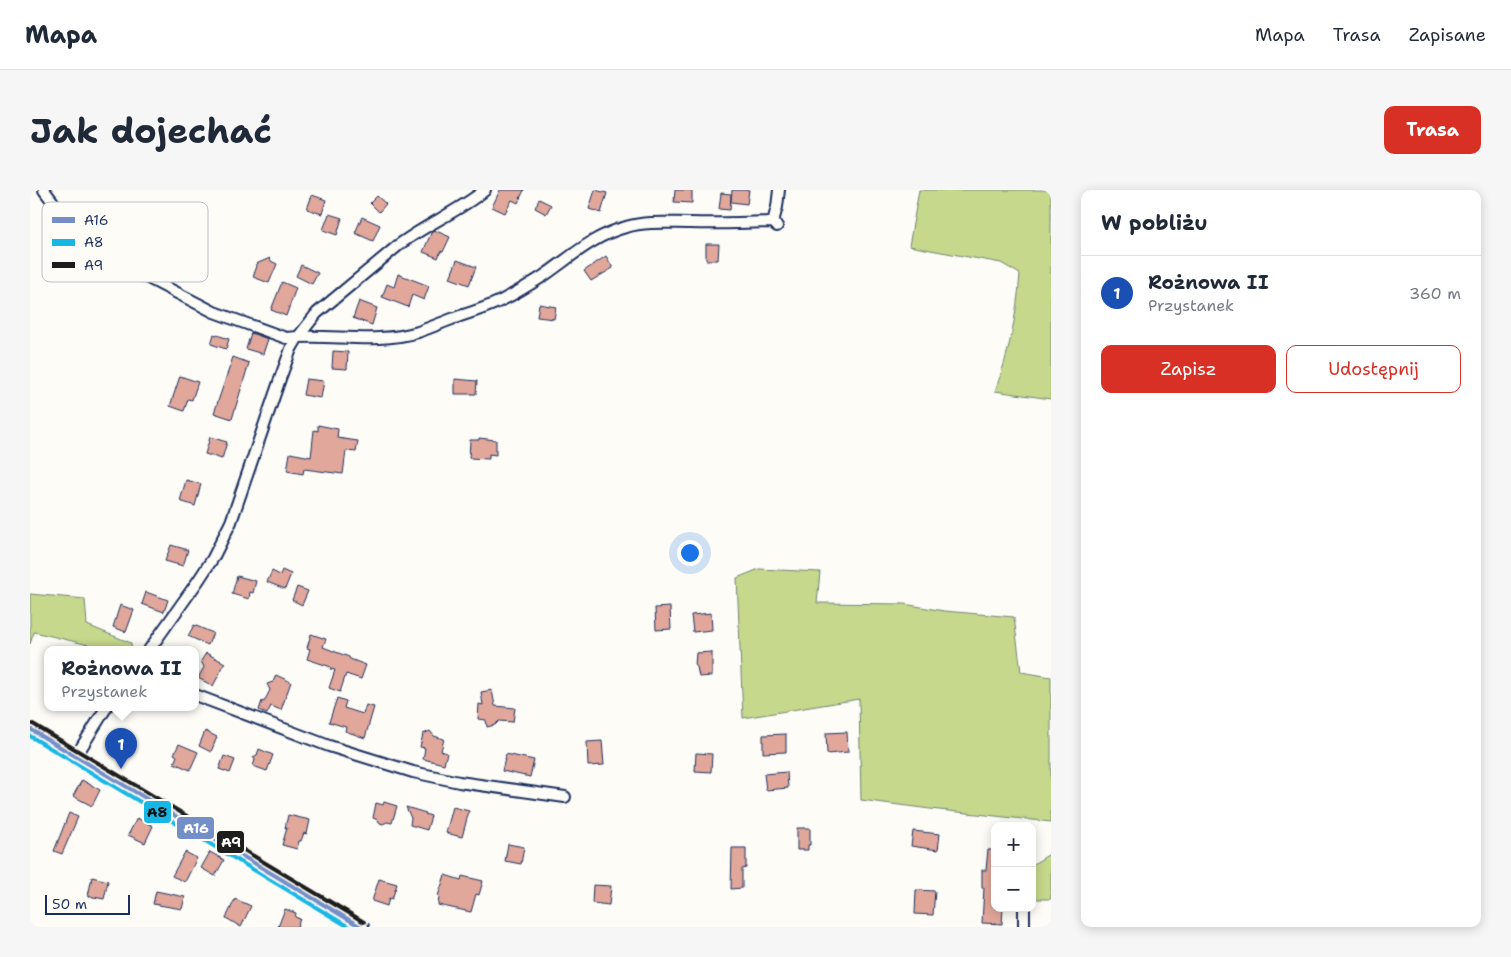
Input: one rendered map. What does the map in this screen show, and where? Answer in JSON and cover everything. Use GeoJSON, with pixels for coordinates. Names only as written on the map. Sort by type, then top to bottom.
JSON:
{"type":"FeatureCollection","features":[{"type":"Feature","properties":{"kind":"main road"},"geometry":{"type":"LineString","coordinates":[[30,729],[361,927]]}},
{"type":"Feature","properties":{"kind":"street"},"geometry":{"type":"LineString","coordinates":[[44,190],[53,202]]}},
{"type":"Feature","properties":{"kind":"street"},"geometry":{"type":"LineString","coordinates":[[151,646],[198,581],[231,522],[281,376],[291,349],[298,337],[317,313],[389,252],[414,234],[475,198],[485,190]]}},
{"type":"Feature","properties":{"kind":"street"},"geometry":{"type":"LineString","coordinates":[[156,282],[214,312],[286,338],[397,336],[416,332],[507,298],[594,240],[628,226],[644,224],[775,224],[779,190]]}},
{"type":"Feature","properties":{"kind":"street"},"geometry":{"type":"LineString","coordinates":[[199,697],[329,746],[413,772],[459,782],[565,796]]}},
{"type":"Feature","properties":{"kind":"street"},"geometry":{"type":"LineString","coordinates":[[76,756],[104,711]]}},
{"type":"Feature","properties":{"kind":"street"},"geometry":{"type":"LineString","coordinates":[[1024,912],[1024,927]]}},
{"type":"Feature","properties":{"kind":"green space"},"geometry":{"type":"Polygon","coordinates":[[[919,190],[1051,190],[1051,399],[995,391],[1012,334],[1020,274],[1001,263],[909,246],[919,190]]]}},
{"type":"Feature","properties":{"kind":"green space"},"geometry":{"type":"Polygon","coordinates":[[[759,569],[820,572],[817,603],[904,604],[944,611],[1014,617],[1021,672],[1051,677],[1051,822],[861,800],[859,699],[743,718],[737,578],[759,569]]]}},
{"type":"Feature","properties":{"kind":"green space"},"geometry":{"type":"Polygon","coordinates":[[[30,594],[85,599],[87,625],[131,643],[131,646],[93,646],[34,632],[30,644],[30,594]]]}},
{"type":"Feature","properties":{"kind":"green space"},"geometry":{"type":"Polygon","coordinates":[[[1051,853],[1051,899],[1036,899],[1036,862],[1051,853]]]}},
{"type":"Feature","properties":{"kind":"building"},"geometry":{"type":"Polygon","coordinates":[[[500,190],[524,190],[518,203],[512,200],[505,213],[492,207],[500,190]]]}},
{"type":"Feature","properties":{"kind":"building"},"geometry":{"type":"Polygon","coordinates":[[[595,190],[607,193],[601,213],[589,209],[595,190]]]}},
{"type":"Feature","properties":{"kind":"building"},"geometry":{"type":"Polygon","coordinates":[[[675,190],[692,190],[692,203],[674,202],[675,190]]]}},
{"type":"Feature","properties":{"kind":"building"},"geometry":{"type":"Polygon","coordinates":[[[732,190],[749,190],[747,204],[731,202],[732,190]]]}},
{"type":"Feature","properties":{"kind":"building"},"geometry":{"type":"Polygon","coordinates":[[[721,193],[731,194],[730,210],[719,209],[721,193]]]}},
{"type":"Feature","properties":{"kind":"building"},"geometry":{"type":"Polygon","coordinates":[[[312,195],[326,200],[322,214],[307,209],[312,195]]]}},
{"type":"Feature","properties":{"kind":"building"},"geometry":{"type":"Polygon","coordinates":[[[377,196],[386,204],[379,212],[370,203],[377,196]]]}},
{"type":"Feature","properties":{"kind":"building"},"geometry":{"type":"Polygon","coordinates":[[[539,199],[551,205],[546,214],[535,208],[539,199]]]}},
{"type":"Feature","properties":{"kind":"building"},"geometry":{"type":"Polygon","coordinates":[[[329,214],[342,218],[337,235],[323,230],[329,214]]]}},
{"type":"Feature","properties":{"kind":"building"},"geometry":{"type":"Polygon","coordinates":[[[362,217],[380,225],[373,241],[355,233],[362,217]]]}},
{"type":"Feature","properties":{"kind":"building"},"geometry":{"type":"Polygon","coordinates":[[[434,230],[450,237],[438,258],[423,252],[434,230]]]}},
{"type":"Feature","properties":{"kind":"building"},"geometry":{"type":"Polygon","coordinates":[[[706,244],[719,244],[718,260],[706,260],[706,244]]]}},
{"type":"Feature","properties":{"kind":"building"},"geometry":{"type":"Polygon","coordinates":[[[606,256],[613,268],[591,281],[584,271],[606,256]]]}},
{"type":"Feature","properties":{"kind":"building"},"geometry":{"type":"Polygon","coordinates":[[[270,258],[271,261],[277,264],[269,283],[253,277],[256,264],[270,258]]]}},
{"type":"Feature","properties":{"kind":"building"},"geometry":{"type":"Polygon","coordinates":[[[457,260],[476,267],[469,285],[450,278],[457,260]]]}},
{"type":"Feature","properties":{"kind":"building"},"geometry":{"type":"Polygon","coordinates":[[[301,265],[318,273],[312,284],[296,276],[301,265]]]}},
{"type":"Feature","properties":{"kind":"building"},"geometry":{"type":"Polygon","coordinates":[[[398,274],[429,286],[424,300],[412,295],[408,307],[382,297],[387,284],[394,287],[398,274]]]}},
{"type":"Feature","properties":{"kind":"building"},"geometry":{"type":"Polygon","coordinates":[[[282,282],[296,288],[286,316],[271,310],[282,282]]]}},
{"type":"Feature","properties":{"kind":"building"},"geometry":{"type":"Polygon","coordinates":[[[359,301],[377,308],[372,325],[353,318],[359,301]]]}},
{"type":"Feature","properties":{"kind":"building"},"geometry":{"type":"Polygon","coordinates":[[[539,304],[556,307],[554,319],[537,317],[539,304]]]}},
{"type":"Feature","properties":{"kind":"building"},"geometry":{"type":"Polygon","coordinates":[[[251,333],[268,339],[263,354],[246,349],[251,333]]]}},
{"type":"Feature","properties":{"kind":"building"},"geometry":{"type":"Polygon","coordinates":[[[214,334],[229,339],[226,349],[211,344],[214,334]]]}},
{"type":"Feature","properties":{"kind":"building"},"geometry":{"type":"Polygon","coordinates":[[[333,351],[348,352],[347,369],[332,368],[333,351]]]}},
{"type":"Feature","properties":{"kind":"building"},"geometry":{"type":"Polygon","coordinates":[[[233,357],[249,363],[232,419],[214,413],[233,357]]]}},
{"type":"Feature","properties":{"kind":"building"},"geometry":{"type":"Polygon","coordinates":[[[180,376],[198,382],[192,400],[188,399],[184,411],[170,406],[180,376]]]}},
{"type":"Feature","properties":{"kind":"building"},"geometry":{"type":"Polygon","coordinates":[[[306,379],[324,381],[321,398],[303,395],[306,379]]]}},
{"type":"Feature","properties":{"kind":"building"},"geometry":{"type":"Polygon","coordinates":[[[455,379],[477,381],[476,394],[455,394],[455,379]]]}},
{"type":"Feature","properties":{"kind":"building"},"geometry":{"type":"Polygon","coordinates":[[[318,425],[338,429],[337,438],[358,441],[356,452],[346,451],[343,474],[304,469],[303,474],[287,471],[290,453],[311,457],[314,430],[318,431],[318,425]]]}},
{"type":"Feature","properties":{"kind":"building"},"geometry":{"type":"Polygon","coordinates":[[[210,437],[227,442],[222,459],[205,454],[210,437]]]}},
{"type":"Feature","properties":{"kind":"building"},"geometry":{"type":"Polygon","coordinates":[[[479,438],[496,440],[496,455],[489,454],[489,459],[469,458],[470,440],[479,440],[479,438]]]}},
{"type":"Feature","properties":{"kind":"building"},"geometry":{"type":"Polygon","coordinates":[[[186,480],[201,484],[195,506],[180,501],[186,480]]]}},
{"type":"Feature","properties":{"kind":"building"},"geometry":{"type":"Polygon","coordinates":[[[171,545],[188,550],[183,566],[165,561],[171,545]]]}},
{"type":"Feature","properties":{"kind":"building"},"geometry":{"type":"Polygon","coordinates":[[[282,570],[291,574],[285,589],[267,582],[272,571],[280,575],[282,570]]]}},
{"type":"Feature","properties":{"kind":"building"},"geometry":{"type":"Polygon","coordinates":[[[237,576],[256,581],[253,593],[250,592],[249,599],[232,594],[237,576]]]}},
{"type":"Feature","properties":{"kind":"building"},"geometry":{"type":"Polygon","coordinates":[[[297,587],[308,591],[302,605],[292,600],[297,587]]]}},
{"type":"Feature","properties":{"kind":"building"},"geometry":{"type":"Polygon","coordinates":[[[146,592],[168,600],[164,612],[142,604],[146,592]]]}},
{"type":"Feature","properties":{"kind":"building"},"geometry":{"type":"Polygon","coordinates":[[[120,605],[134,610],[126,632],[113,627],[120,605]]]}},
{"type":"Feature","properties":{"kind":"building"},"geometry":{"type":"Polygon","coordinates":[[[670,607],[671,629],[656,630],[655,608],[670,607]]]}},
{"type":"Feature","properties":{"kind":"building"},"geometry":{"type":"Polygon","coordinates":[[[711,613],[712,630],[693,632],[691,615],[711,613]]]}},
{"type":"Feature","properties":{"kind":"building"},"geometry":{"type":"Polygon","coordinates":[[[194,625],[213,633],[208,645],[188,636],[194,625]]]}},
{"type":"Feature","properties":{"kind":"building"},"geometry":{"type":"Polygon","coordinates":[[[311,634],[326,639],[323,647],[366,665],[361,679],[346,674],[340,692],[329,688],[335,670],[307,659],[310,649],[307,648],[311,634]]]}},
{"type":"Feature","properties":{"kind":"building"},"geometry":{"type":"Polygon","coordinates":[[[712,652],[712,676],[699,677],[695,665],[696,653],[712,652]]]}},
{"type":"Feature","properties":{"kind":"building"},"geometry":{"type":"Polygon","coordinates":[[[206,653],[225,663],[213,686],[199,679],[204,667],[201,661],[206,653]]]}},
{"type":"Feature","properties":{"kind":"building"},"geometry":{"type":"Polygon","coordinates":[[[276,675],[291,682],[281,710],[271,706],[267,714],[259,710],[262,701],[264,702],[270,690],[267,684],[273,682],[276,675]]]}},
{"type":"Feature","properties":{"kind":"building"},"geometry":{"type":"Polygon","coordinates":[[[492,690],[495,706],[515,708],[513,722],[499,721],[495,725],[487,727],[486,720],[478,719],[479,704],[483,705],[481,692],[492,690]]]}},
{"type":"Feature","properties":{"kind":"building"},"geometry":{"type":"Polygon","coordinates":[[[337,698],[346,701],[344,708],[363,714],[366,705],[374,707],[365,738],[345,731],[346,727],[329,722],[337,698]]]}},
{"type":"Feature","properties":{"kind":"building"},"geometry":{"type":"Polygon","coordinates":[[[205,731],[217,737],[211,752],[199,746],[205,731]]]}},
{"type":"Feature","properties":{"kind":"building"},"geometry":{"type":"Polygon","coordinates":[[[430,731],[434,736],[444,739],[441,751],[447,753],[444,764],[423,759],[425,748],[420,747],[423,734],[430,731]]]}},
{"type":"Feature","properties":{"kind":"building"},"geometry":{"type":"Polygon","coordinates":[[[847,732],[848,752],[827,754],[826,733],[847,732]]]}},
{"type":"Feature","properties":{"kind":"building"},"geometry":{"type":"Polygon","coordinates":[[[786,734],[786,752],[763,753],[763,735],[786,734]]]}},
{"type":"Feature","properties":{"kind":"building"},"geometry":{"type":"Polygon","coordinates":[[[602,741],[604,765],[588,766],[587,742],[602,741]]]}},
{"type":"Feature","properties":{"kind":"building"},"geometry":{"type":"Polygon","coordinates":[[[179,744],[198,752],[190,770],[174,763],[177,756],[174,754],[179,744]]]}},
{"type":"Feature","properties":{"kind":"building"},"geometry":{"type":"Polygon","coordinates":[[[259,749],[273,755],[267,771],[253,766],[255,760],[253,757],[257,755],[259,749]]]}},
{"type":"Feature","properties":{"kind":"building"},"geometry":{"type":"Polygon","coordinates":[[[696,753],[712,754],[711,772],[695,771],[696,753]]]}},
{"type":"Feature","properties":{"kind":"building"},"geometry":{"type":"Polygon","coordinates":[[[506,754],[534,760],[530,777],[502,771],[506,754]]]}},
{"type":"Feature","properties":{"kind":"building"},"geometry":{"type":"Polygon","coordinates":[[[224,756],[235,760],[230,773],[219,769],[224,756]]]}},
{"type":"Feature","properties":{"kind":"building"},"geometry":{"type":"Polygon","coordinates":[[[787,772],[788,788],[766,790],[764,774],[787,772]]]}},
{"type":"Feature","properties":{"kind":"building"},"geometry":{"type":"Polygon","coordinates":[[[82,780],[100,790],[92,806],[73,796],[82,780]]]}},
{"type":"Feature","properties":{"kind":"building"},"geometry":{"type":"Polygon","coordinates":[[[384,802],[397,806],[392,823],[387,822],[383,824],[373,818],[376,803],[383,805],[384,802]]]}},
{"type":"Feature","properties":{"kind":"building"},"geometry":{"type":"Polygon","coordinates":[[[406,807],[431,816],[427,830],[410,825],[411,818],[406,807]]]}},
{"type":"Feature","properties":{"kind":"building"},"geometry":{"type":"Polygon","coordinates":[[[453,807],[469,811],[462,837],[446,833],[453,807]]]}},
{"type":"Feature","properties":{"kind":"building"},"geometry":{"type":"Polygon","coordinates":[[[69,813],[78,817],[62,854],[54,851],[69,813]]]}},
{"type":"Feature","properties":{"kind":"building"},"geometry":{"type":"Polygon","coordinates":[[[288,815],[310,820],[307,834],[304,833],[297,849],[282,845],[287,828],[285,828],[288,815]]]}},
{"type":"Feature","properties":{"kind":"building"},"geometry":{"type":"Polygon","coordinates":[[[137,818],[153,826],[145,843],[128,835],[137,818]]]}},
{"type":"Feature","properties":{"kind":"building"},"geometry":{"type":"Polygon","coordinates":[[[797,828],[810,828],[810,845],[808,845],[808,850],[797,850],[797,828]]]}},
{"type":"Feature","properties":{"kind":"building"},"geometry":{"type":"Polygon","coordinates":[[[913,831],[940,834],[938,850],[911,846],[913,831]]]}},
{"type":"Feature","properties":{"kind":"building"},"geometry":{"type":"Polygon","coordinates":[[[508,844],[524,847],[521,864],[505,861],[508,844]]]}},
{"type":"Feature","properties":{"kind":"building"},"geometry":{"type":"Polygon","coordinates":[[[732,848],[746,848],[746,868],[742,869],[742,888],[731,889],[732,848]]]}},
{"type":"Feature","properties":{"kind":"building"},"geometry":{"type":"Polygon","coordinates":[[[988,850],[991,850],[991,912],[1003,912],[1002,924],[982,923],[984,888],[982,888],[982,870],[986,870],[988,850]]]}},
{"type":"Feature","properties":{"kind":"building"},"geometry":{"type":"Polygon","coordinates":[[[185,852],[197,858],[185,882],[172,876],[185,852]]]}},
{"type":"Feature","properties":{"kind":"building"},"geometry":{"type":"Polygon","coordinates":[[[210,852],[224,860],[215,876],[201,868],[210,852]]]}},
{"type":"Feature","properties":{"kind":"building"},"geometry":{"type":"Polygon","coordinates":[[[445,875],[461,880],[462,876],[483,881],[479,895],[476,894],[471,912],[438,905],[438,896],[445,875]]]}},
{"type":"Feature","properties":{"kind":"building"},"geometry":{"type":"Polygon","coordinates":[[[92,877],[108,881],[104,899],[88,896],[92,877]]]}},
{"type":"Feature","properties":{"kind":"building"},"geometry":{"type":"Polygon","coordinates":[[[379,879],[397,884],[392,899],[389,898],[387,906],[372,901],[379,879]]]}},
{"type":"Feature","properties":{"kind":"building"},"geometry":{"type":"Polygon","coordinates":[[[593,885],[611,886],[609,905],[592,903],[593,885]]]}},
{"type":"Feature","properties":{"kind":"building"},"geometry":{"type":"Polygon","coordinates":[[[916,890],[935,891],[933,915],[915,914],[916,890]]]}},
{"type":"Feature","properties":{"kind":"building"},"geometry":{"type":"Polygon","coordinates":[[[156,891],[185,897],[182,909],[153,904],[156,891]]]}},
{"type":"Feature","properties":{"kind":"building"},"geometry":{"type":"Polygon","coordinates":[[[235,899],[251,906],[241,927],[226,918],[235,899]]]}},
{"type":"Feature","properties":{"kind":"building"},"geometry":{"type":"Polygon","coordinates":[[[285,909],[296,913],[295,917],[300,919],[297,927],[278,927],[285,909]]]}},
{"type":"Feature","properties":{"kind":"transit line","name":"A9"},"geometry":{"type":"LineString","coordinates":[[33,724],[364,922]]}},
{"type":"Feature","properties":{"kind":"transit line","name":"A16"},"geometry":{"type":"LineString","coordinates":[[30,729],[361,927]]}},
{"type":"Feature","properties":{"kind":"transit line","name":"A8"},"geometry":{"type":"LineString","coordinates":[[30,736],[349,927]]}},
{"type":"Feature","properties":{"kind":"place","name":"Rożnowa II"},"geometry":{"type":"Point","coordinates":[121,769]}}]}
